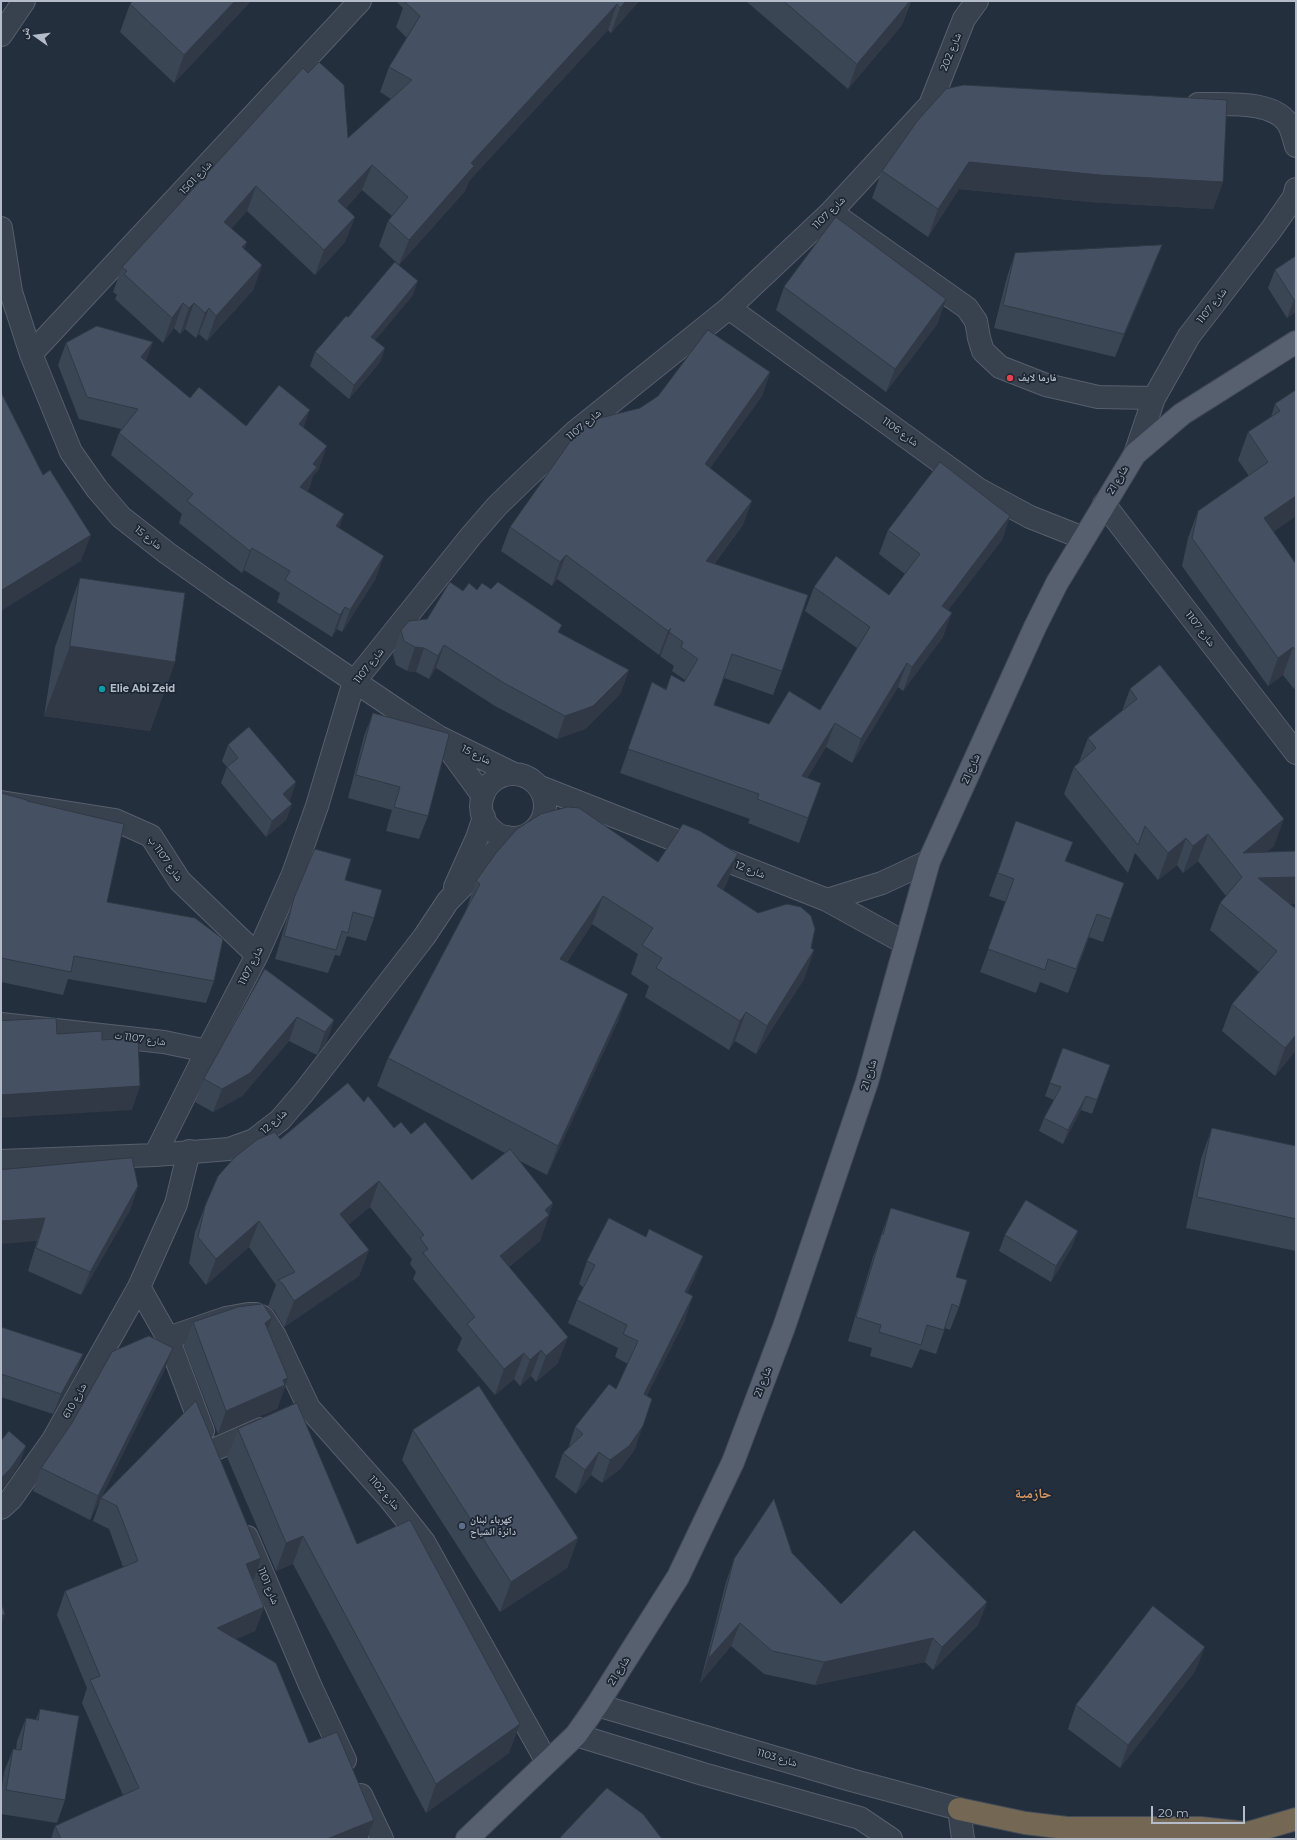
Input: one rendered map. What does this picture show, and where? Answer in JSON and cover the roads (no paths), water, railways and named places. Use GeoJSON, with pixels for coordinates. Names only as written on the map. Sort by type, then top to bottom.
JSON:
{"type":"FeatureCollection","features":[{"type":"Feature","properties":{"kind":"highway"},"geometry":{"type":"LineString","coordinates":[[959,1809],[1025,1823],[1067,1828],[1200,1828],[1237,1836],[1296,1819]]}},
{"type":"Feature","properties":{"kind":"main road","name":"شارع 21"},"geometry":{"type":"LineString","coordinates":[[467,1839],[576,1735],[597,1705],[678,1578],[733,1462],[784,1327],[867,1082],[929,861],[1035,627],[1057,583],[1135,454],[1182,414],[1296,342]]}},
{"type":"Feature","properties":{"kind":"street"},"geometry":{"type":"LineString","coordinates":[[1,35],[24,1]]}},
{"type":"Feature","properties":{"kind":"street","name":"شارع 1501"},"geometry":{"type":"LineString","coordinates":[[31,354],[360,1]]}},
{"type":"Feature","properties":{"kind":"street","name":"شارع 202"},"geometry":{"type":"LineString","coordinates":[[930,105],[964,19],[977,1]]}},
{"type":"Feature","properties":{"kind":"street"},"geometry":{"type":"LineString","coordinates":[[930,105],[963,98],[977,98]]}},
{"type":"Feature","properties":{"kind":"street"},"geometry":{"type":"LineString","coordinates":[[1181,104],[1251,105],[1273,111],[1289,124],[1296,146]]}},
{"type":"Feature","properties":{"kind":"street","name":"شارع 1107"},"geometry":{"type":"LineString","coordinates":[[156,1155],[207,1051],[257,955],[293,874],[317,806],[354,682],[439,575],[498,506],[576,430],[729,308],[831,212],[930,105]]}},
{"type":"Feature","properties":{"kind":"street","name":"شارع 1107"},"geometry":{"type":"LineString","coordinates":[[1135,454],[1154,398],[1189,336],[1270,230],[1294,197],[1296,189]]}},
{"type":"Feature","properties":{"kind":"street"},"geometry":{"type":"LineString","coordinates":[[831,212],[967,308],[976,321],[983,351],[1000,366],[1046,385],[1098,397],[1154,398]]}},
{"type":"Feature","properties":{"kind":"street","name":"شارع 15"},"geometry":{"type":"LineString","coordinates":[[1,228],[6,293],[71,452],[97,489],[122,517],[167,553],[354,682],[439,737],[514,774]]}},
{"type":"Feature","properties":{"kind":"street","name":"شارع 1106"},"geometry":{"type":"LineString","coordinates":[[729,308],[978,489],[1030,517],[1083,538]]}},
{"type":"Feature","properties":{"kind":"street","name":"شارع 1107"},"geometry":{"type":"LineString","coordinates":[[1104,504],[1296,754]]}},
{"type":"Feature","properties":{"kind":"street","name":"شارع 15"},"geometry":{"type":"LineString","coordinates":[[439,737],[483,807]]}},
{"type":"Feature","properties":{"kind":"street"},"geometry":{"type":"LineString","coordinates":[[504,775],[524,775],[533,780],[540,787],[546,805],[540,823],[534,830],[526,835],[516,838],[507,837],[497,833],[489,826],[483,807],[487,787],[494,780],[504,775]]}},
{"type":"Feature","properties":{"kind":"street","name":"شارع 12"},"geometry":{"type":"LineString","coordinates":[[540,787],[827,900],[906,943]]}},
{"type":"Feature","properties":{"kind":"street","name":"شارع 1107 ب"},"geometry":{"type":"LineString","coordinates":[[1,802],[115,820],[151,836],[180,882],[257,955]]}},
{"type":"Feature","properties":{"kind":"street","name":"شارع 12"},"geometry":{"type":"LineString","coordinates":[[448,901],[477,838],[483,807]]}},
{"type":"Feature","properties":{"kind":"street","name":"شارع 12"},"geometry":{"type":"LineString","coordinates":[[540,823],[613,824],[628,822]]}},
{"type":"Feature","properties":{"kind":"street","name":"شارع 12"},"geometry":{"type":"LineString","coordinates":[[1,1160],[156,1155],[189,1151],[229,1149],[254,1140],[280,1120],[304,1092],[419,943],[448,901],[490,858],[507,837]]}},
{"type":"Feature","properties":{"kind":"street"},"geometry":{"type":"LineString","coordinates":[[827,900],[882,883],[929,861]]}},
{"type":"Feature","properties":{"kind":"street","name":"شارع 1107 ت"},"geometry":{"type":"LineString","coordinates":[[1,1024],[164,1042],[207,1051]]}},
{"type":"Feature","properties":{"kind":"street"},"geometry":{"type":"LineString","coordinates":[[189,1151],[176,1204],[139,1287],[168,1338],[220,1473]]}},
{"type":"Feature","properties":{"kind":"street","name":"شارع 610"},"geometry":{"type":"LineString","coordinates":[[1,1508],[11,1499],[53,1440],[139,1287]]}},
{"type":"Feature","properties":{"kind":"street","name":"شارع 1102"},"geometry":{"type":"LineString","coordinates":[[168,1338],[226,1318],[248,1314],[256,1314],[262,1317],[274,1336],[309,1408],[389,1498],[424,1542],[547,1762]]}},
{"type":"Feature","properties":{"kind":"street"},"geometry":{"type":"LineString","coordinates":[[211,1451],[309,1408]]}},
{"type":"Feature","properties":{"kind":"street","name":"شارع 1101"},"geometry":{"type":"LineString","coordinates":[[239,1517],[310,1685],[382,1839]]}},
{"type":"Feature","properties":{"kind":"street","name":"شارع 1103"},"geometry":{"type":"LineString","coordinates":[[597,1705],[851,1780],[959,1809]]}},
{"type":"Feature","properties":{"kind":"street"},"geometry":{"type":"LineString","coordinates":[[576,1735],[702,1774],[860,1818],[891,1839]]}},
{"type":"Feature","properties":{"kind":"street"},"geometry":{"type":"LineString","coordinates":[[959,1809],[963,1839]]}},
{"type":"Feature","properties":{"kind":"place","name":"فارما لايف"},"geometry":{"type":"Point","coordinates":[1010,378]}},
{"type":"Feature","properties":{"kind":"place","name":"Elie Abi Zeid"},"geometry":{"type":"Point","coordinates":[102,689]}},
{"type":"Feature","properties":{"kind":"place","name":"كهرباء لبنان دائرة الشياح"},"geometry":{"type":"Point","coordinates":[462,1526]}},
{"type":"Feature","properties":{"kind":"district","name":"حازمية"},"geometry":{"type":"Point","coordinates":[1033,1494]}}]}
